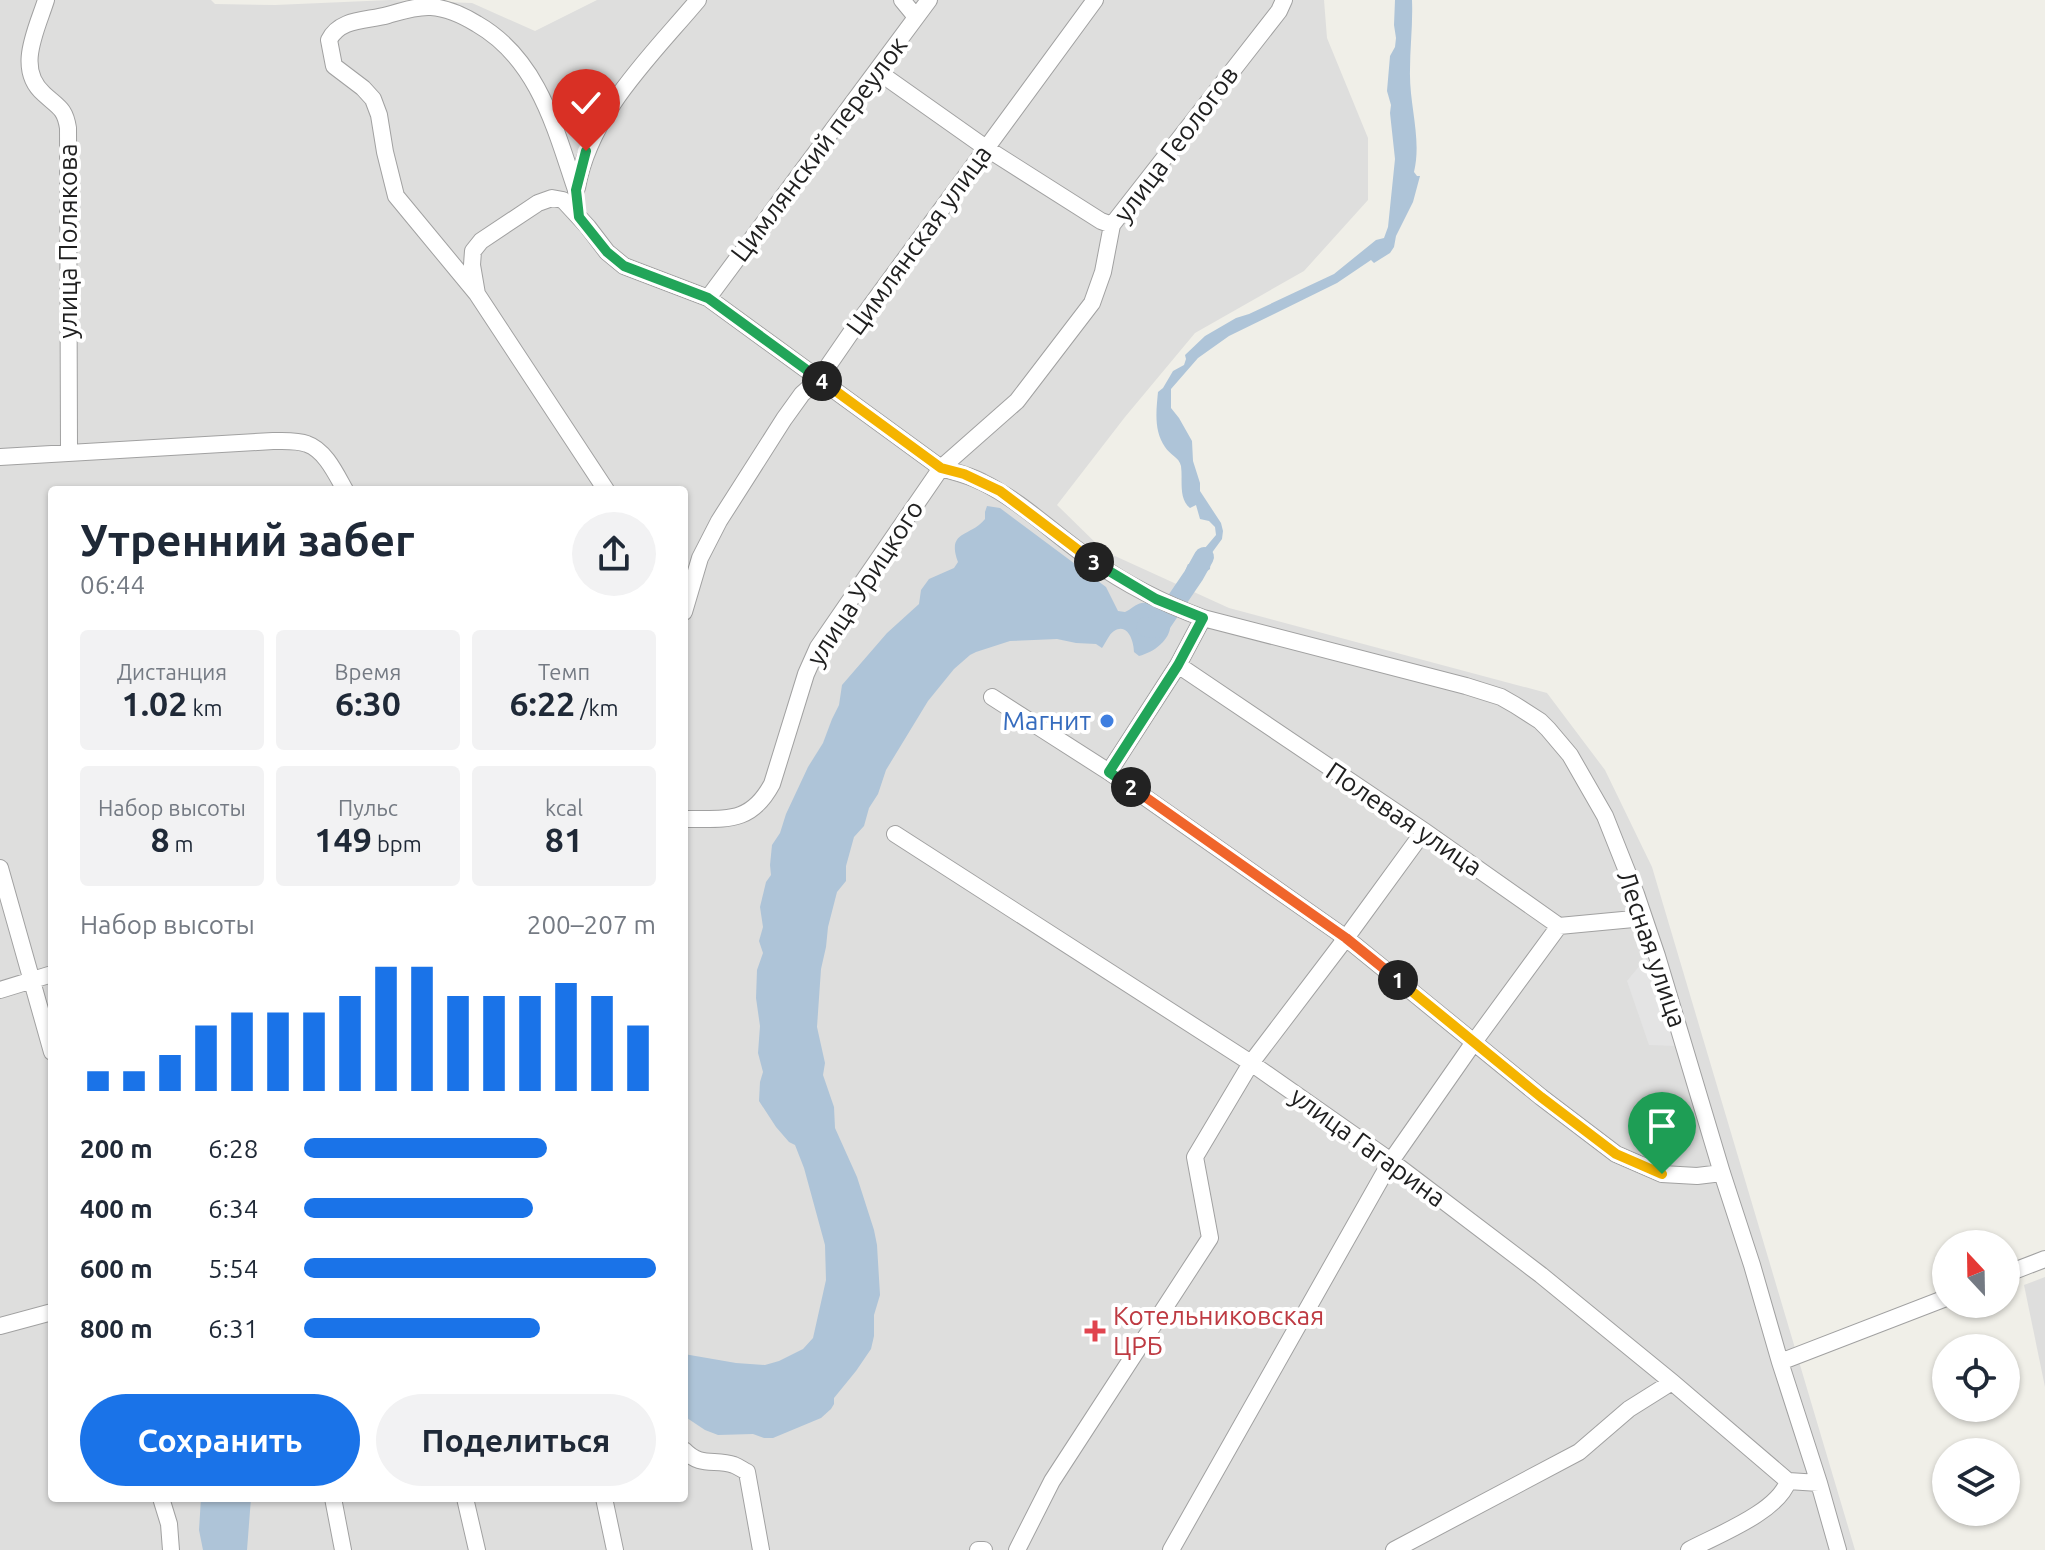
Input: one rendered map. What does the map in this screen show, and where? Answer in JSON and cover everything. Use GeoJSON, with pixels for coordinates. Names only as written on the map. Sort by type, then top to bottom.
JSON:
{"type":"FeatureCollection","features":[{"type":"Feature","properties":{"kind":"street","name":"улица Полякова"},"geometry":{"type":"LineString","coordinates":[[46,0],[28,56],[32,78],[38,88],[62,108],[68,128],[69,451]]}},
{"type":"Feature","properties":{"kind":"street"},"geometry":{"type":"LineString","coordinates":[[576,190],[586,151],[598,129],[625,87],[698,0]]}},
{"type":"Feature","properties":{"kind":"street"},"geometry":{"type":"LineString","coordinates":[[902,0],[916,17]]}},
{"type":"Feature","properties":{"kind":"street","name":"Цимлянский переулок"},"geometry":{"type":"LineString","coordinates":[[708,298],[929,0]]}},
{"type":"Feature","properties":{"kind":"street","name":"Цимлянская улица"},"geometry":{"type":"LineString","coordinates":[[688,598],[700,558],[719,521],[784,419],[802,394],[819,379],[1095,0]]}},
{"type":"Feature","properties":{"kind":"street","name":"улица Геологов"},"geometry":{"type":"LineString","coordinates":[[941,468],[1017,401],[1092,303],[1103,272],[1112,225],[1281,5]]}},
{"type":"Feature","properties":{"kind":"street"},"geometry":{"type":"LineString","coordinates":[[579,217],[576,190],[554,124],[539,91],[526,68],[490,31],[469,19],[430,7],[351,22],[333,32],[329,40],[334,66],[373,99],[396,196],[477,294],[603,486]]}},
{"type":"Feature","properties":{"kind":"street"},"geometry":{"type":"LineString","coordinates":[[877,71],[986,148],[1112,225]]}},
{"type":"Feature","properties":{"kind":"street"},"geometry":{"type":"LineString","coordinates":[[477,294],[473,251],[481,241],[538,203],[552,198],[563,200],[607,252],[624,266],[708,298],[941,468]]}},
{"type":"Feature","properties":{"kind":"street"},"geometry":{"type":"LineString","coordinates":[[0,457],[297,441],[309,444],[318,451],[342,486]]}},
{"type":"Feature","properties":{"kind":"street","name":"Лесная улица"},"geometry":{"type":"LineString","coordinates":[[941,468],[964,474],[1000,491],[1095,563],[1156,599],[1203,618],[1501,697],[1540,721],[1560,742],[1600,806],[1636,894],[1838,1550]]}},
{"type":"Feature","properties":{"kind":"street","name":"улица Урицкого"},"geometry":{"type":"LineString","coordinates":[[688,819],[740,816],[764,798],[772,784],[806,674],[818,647],[941,468]]}},
{"type":"Feature","properties":{"kind":"street"},"geometry":{"type":"LineString","coordinates":[[1109,772],[1178,665],[1203,618]]}},
{"type":"Feature","properties":{"kind":"street","name":"Полевая улица"},"geometry":{"type":"LineString","coordinates":[[1178,665],[1559,926]]}},
{"type":"Feature","properties":{"kind":"street"},"geometry":{"type":"LineString","coordinates":[[992,697],[1109,772],[1346,938],[1616,1154],[1662,1174],[1697,1176],[1722,1173]]}},
{"type":"Feature","properties":{"kind":"street"},"geometry":{"type":"LineString","coordinates":[[1017,1550],[1052,1481],[1210,1238],[1195,1157],[1251,1063],[1424,831]]}},
{"type":"Feature","properties":{"kind":"street","name":"улица Гагарина"},"geometry":{"type":"LineString","coordinates":[[895,834],[1251,1063],[1391,1161],[1541,1275],[1788,1481]]}},
{"type":"Feature","properties":{"kind":"street"},"geometry":{"type":"LineString","coordinates":[[0,868],[48,1038]]}},
{"type":"Feature","properties":{"kind":"street"},"geometry":{"type":"LineString","coordinates":[[1171,1550],[1391,1161],[1559,926],[1644,918]]}},
{"type":"Feature","properties":{"kind":"street"},"geometry":{"type":"LineString","coordinates":[[0,990],[48,975]]}},
{"type":"Feature","properties":{"kind":"street"},"geometry":{"type":"LineString","coordinates":[[2020,1269],[2045,1259]]}},
{"type":"Feature","properties":{"kind":"street"},"geometry":{"type":"LineString","coordinates":[[1780,1362],[1932,1303]]}},
{"type":"Feature","properties":{"kind":"street"},"geometry":{"type":"LineString","coordinates":[[0,1326],[48,1313]]}},
{"type":"Feature","properties":{"kind":"street"},"geometry":{"type":"LineString","coordinates":[[1394,1550],[1579,1452],[1629,1409],[1672,1382]]}},
{"type":"Feature","properties":{"kind":"street"},"geometry":{"type":"LineString","coordinates":[[688,1455],[703,1463],[733,1464],[747,1472],[761,1550]]}},
{"type":"Feature","properties":{"kind":"street"},"geometry":{"type":"LineString","coordinates":[[1689,1550],[1749,1519],[1786,1489],[1788,1481],[1819,1483]]}},
{"type":"Feature","properties":{"kind":"street"},"geometry":{"type":"LineString","coordinates":[[162,1502],[169,1524],[171,1550]]}},
{"type":"Feature","properties":{"kind":"street"},"geometry":{"type":"LineString","coordinates":[[334,1502],[343,1550]]}},
{"type":"Feature","properties":{"kind":"street"},"geometry":{"type":"LineString","coordinates":[[466,1502],[477,1550]]}},
{"type":"Feature","properties":{"kind":"street"},"geometry":{"type":"LineString","coordinates":[[605,1502],[615,1550]]}},
{"type":"Feature","properties":{"kind":"shaded area"},"geometry":{"type":"Polygon","coordinates":[[[0,0],[211,0],[215,4],[275,5],[390,0],[472,3],[535,31],[597,0],[1324,0],[1327,38],[1368,138],[1368,200],[1304,271],[1195,333],[1057,505],[1104,551],[1229,608],[1547,693],[1605,770],[1652,867],[1855,1550],[0,1550],[0,0]]]}},
{"type":"Feature","properties":{"kind":"shaded area"},"geometry":{"type":"Polygon","coordinates":[[[1649,954],[1678,1046],[1649,1045],[1627,981],[1649,954]]]}},
{"type":"Feature","properties":{"kind":"shaded area"},"geometry":{"type":"Polygon","coordinates":[[[2045,1277],[2045,1387],[2024,1285],[2045,1277]]]}},
{"type":"Feature","properties":{"kind":"water"},"geometry":{"type":"Polygon","coordinates":[[[1395,0],[1412,0],[1410,83],[1417,147],[1414,172],[1420,176],[1394,247],[1390,253],[1374,263],[1371,260],[1337,283],[1229,336],[1198,358],[1171,389],[1171,408],[1192,441],[1200,491],[1223,531],[1222,539],[1211,554],[1210,569],[1201,580],[1196,581],[1188,578],[1185,571],[1188,564],[1195,566],[1199,555],[1216,535],[1215,527],[1209,521],[1200,519],[1196,505],[1190,508],[1186,504],[1180,463],[1165,447],[1157,428],[1158,392],[1173,371],[1184,365],[1185,355],[1205,336],[1236,318],[1334,274],[1376,240],[1384,238],[1388,227],[1395,159],[1387,91],[1390,56],[1396,38],[1395,0]]]}},
{"type":"Feature","properties":{"kind":"water"},"geometry":{"type":"Polygon","coordinates":[[[987,506],[1000,508],[1106,587],[1118,611],[1125,612],[1137,604],[1149,603],[1164,612],[1169,620],[1168,635],[1156,648],[1139,656],[1134,652],[1129,634],[1123,629],[1110,634],[1102,648],[1096,644],[1057,639],[1010,641],[976,652],[954,669],[928,701],[886,770],[864,826],[854,837],[846,866],[846,881],[837,892],[821,969],[817,1027],[825,1063],[823,1075],[834,1107],[835,1128],[857,1177],[877,1245],[880,1295],[874,1315],[871,1349],[834,1398],[831,1409],[821,1418],[773,1438],[753,1434],[718,1435],[688,1419],[688,1355],[765,1365],[803,1349],[813,1338],[826,1280],[825,1245],[804,1168],[795,1145],[776,1127],[759,1101],[763,1072],[758,1053],[760,1026],[756,998],[757,970],[763,953],[759,941],[763,927],[760,907],[766,882],[771,875],[772,845],[808,767],[823,743],[839,705],[842,685],[887,633],[919,604],[921,590],[929,579],[954,568],[958,562],[955,544],[962,535],[985,519],[987,506]]]}},
{"type":"Feature","properties":{"kind":"water"},"geometry":{"type":"Polygon","coordinates":[[[201,1502],[251,1502],[247,1550],[203,1550],[199,1530],[201,1502]]]}},
{"type":"Feature","properties":{"kind":"waterway"},"geometry":{"type":"LineString","coordinates":[[1146,627],[1158,628],[1204,557]]}},
{"type":"Feature","properties":{"kind":"place","name":"Магнит"},"geometry":{"type":"Point","coordinates":[1107,721]}},
{"type":"Feature","properties":{"kind":"place","name":"Котельниковская ЦРБ"},"geometry":{"type":"Point","coordinates":[1095,1331]}},
{"type":"Feature","properties":{"kind":"route"},"geometry":{"type":"LineString","coordinates":[[586,151],[576,190],[579,217],[607,252],[624,266],[708,298],[941,468],[964,474],[1000,491],[1095,563],[1156,599],[1203,618],[1178,665],[1109,772],[1346,938],[1616,1154],[1662,1174]]}}]}
